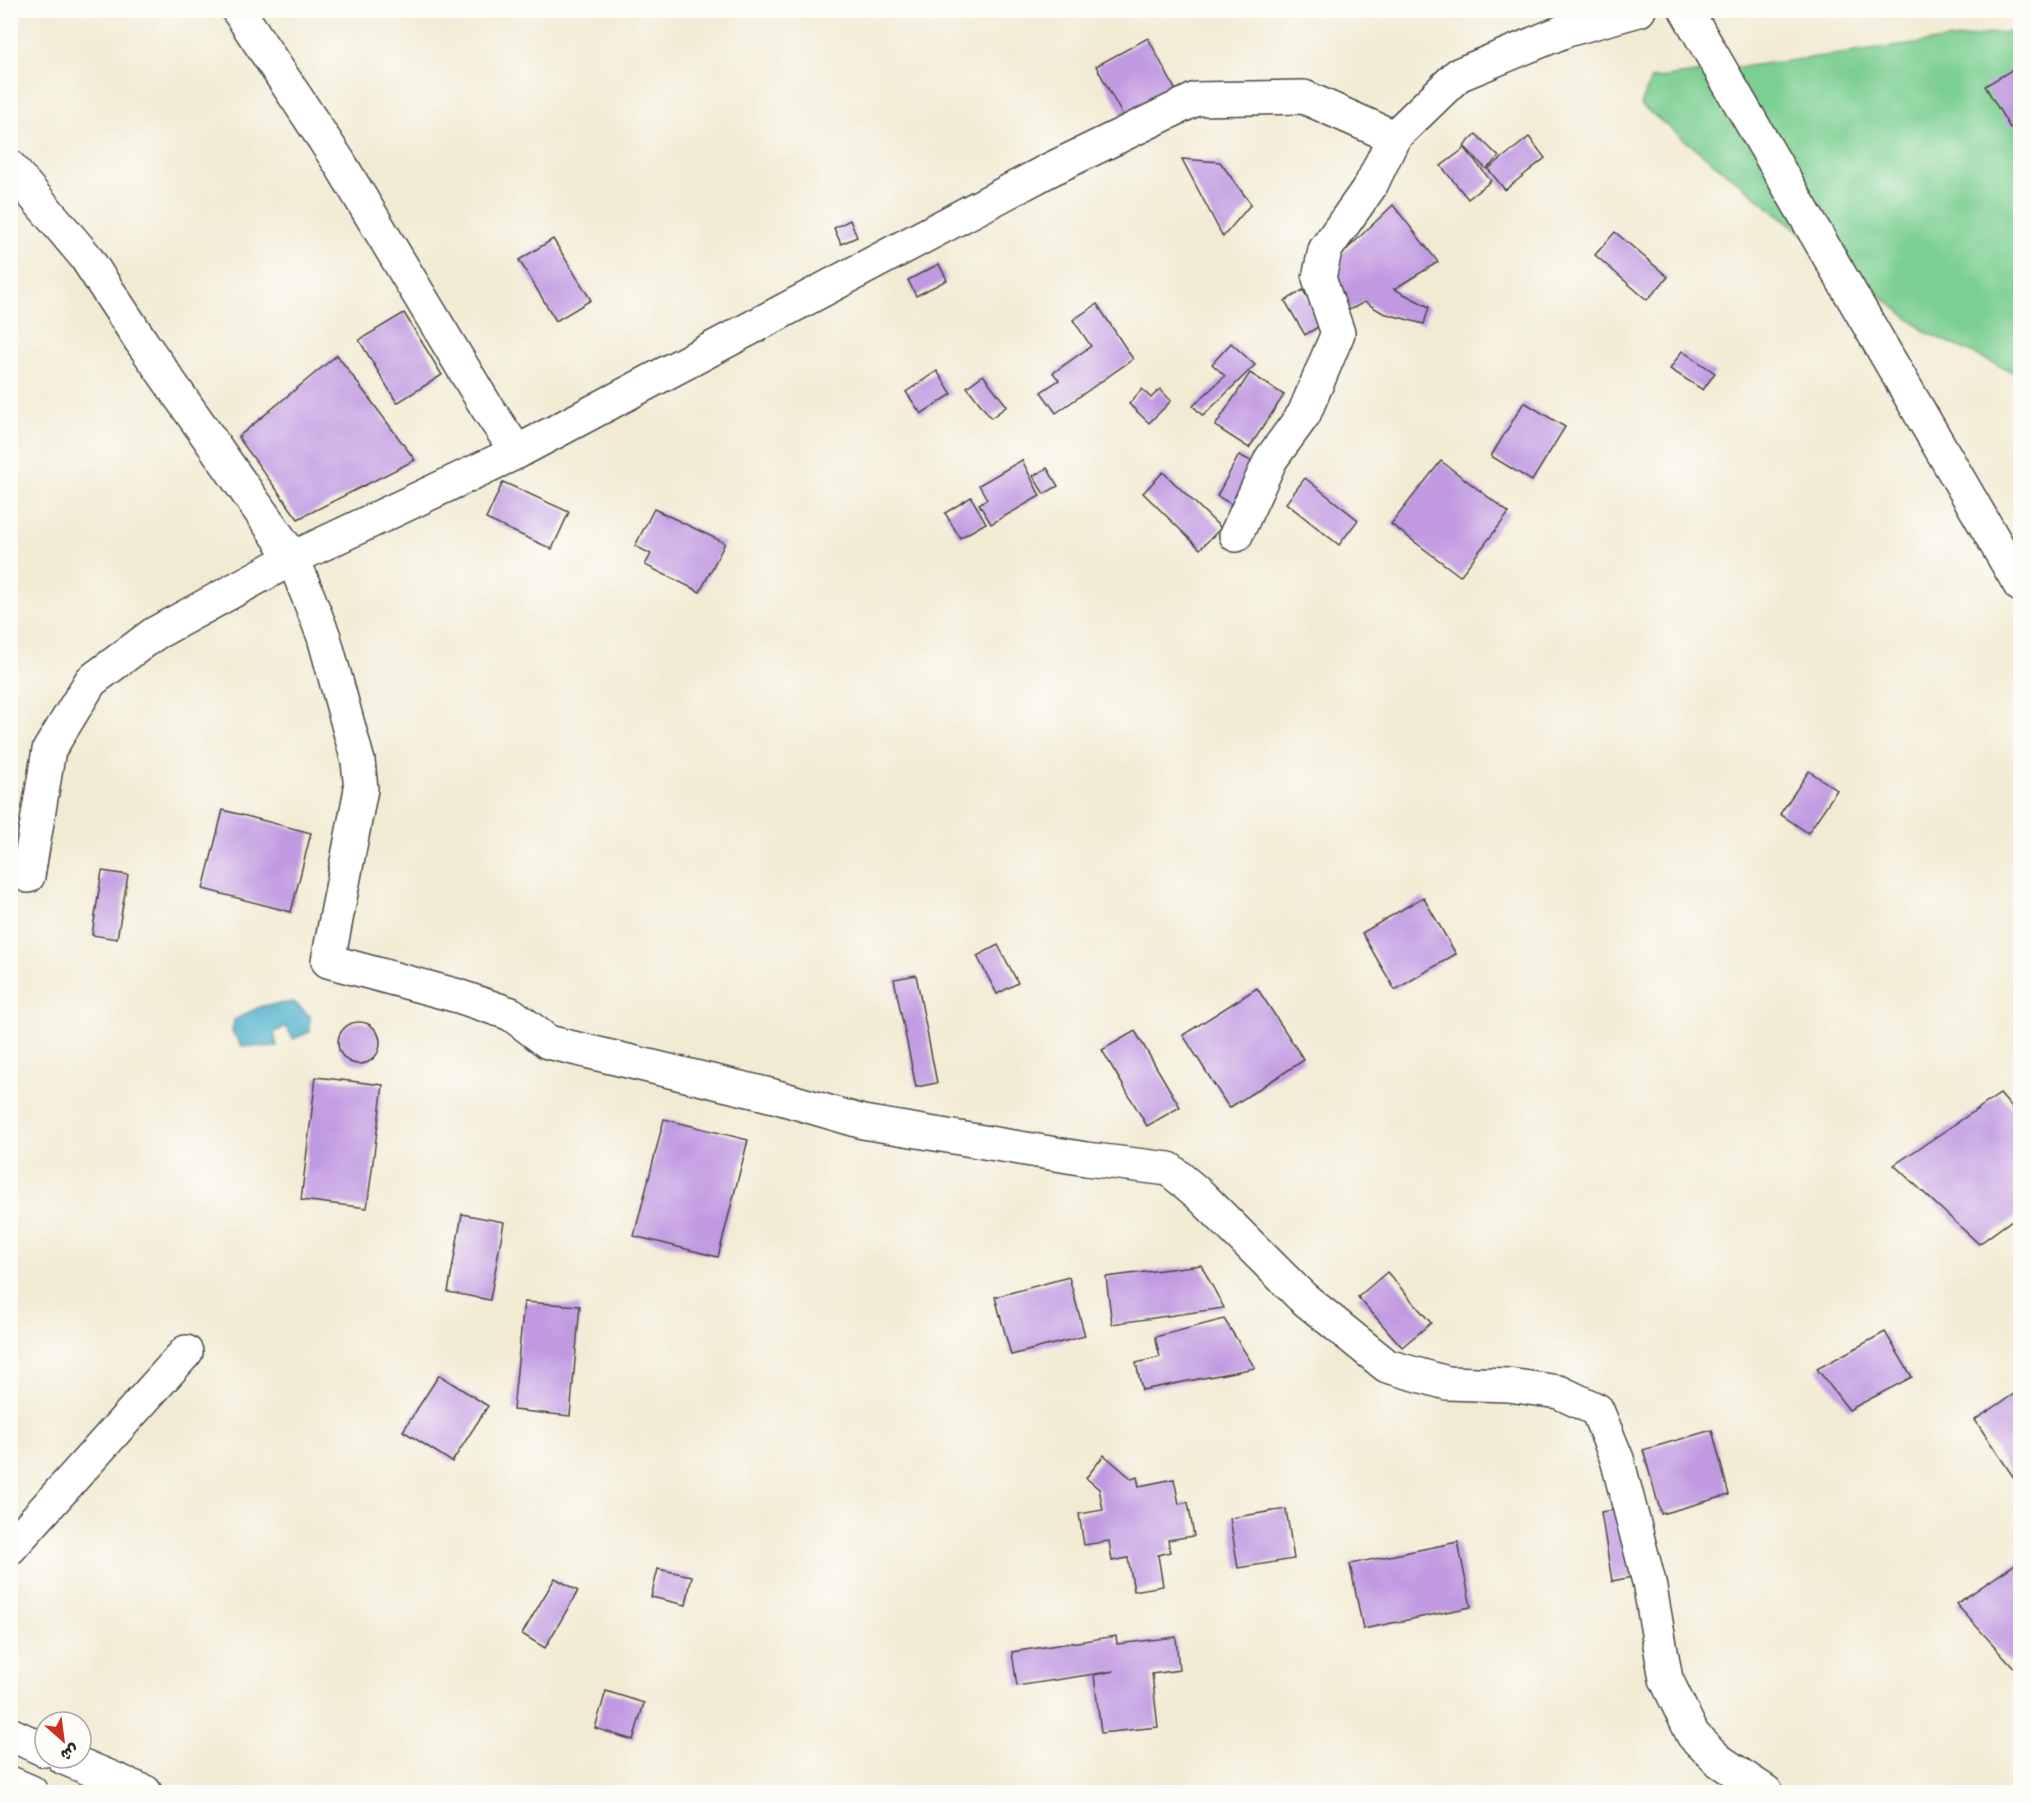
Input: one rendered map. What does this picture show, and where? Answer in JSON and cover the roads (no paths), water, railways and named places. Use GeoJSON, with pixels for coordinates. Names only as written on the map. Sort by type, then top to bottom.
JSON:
{"type":"FeatureCollection","features":[{"type":"Feature","properties":{"kind":"street"},"geometry":{"type":"LineString","coordinates":[[238,10],[339,162],[516,452]]}},
{"type":"Feature","properties":{"kind":"street"},"geometry":{"type":"LineString","coordinates":[[1236,535],[1271,459],[1304,414],[1338,333],[1319,278],[1325,250],[1371,185],[1394,137],[1458,75],[1567,30],[1639,10]]}},
{"type":"Feature","properties":{"kind":"street"},"geometry":{"type":"LineString","coordinates":[[1686,10],[2020,585]]}},
{"type":"Feature","properties":{"kind":"street"},"geometry":{"type":"LineString","coordinates":[[28,876],[50,750],[91,681],[154,634],[293,558],[516,452],[1018,186],[1196,99],[1304,97],[1394,137]]}},
{"type":"Feature","properties":{"kind":"street"},"geometry":{"type":"LineString","coordinates":[[10,167],[85,255],[141,341],[293,558],[324,637],[358,761],[361,789],[328,961],[458,996],[511,1014],[548,1042],[774,1096],[863,1122],[1086,1159],[1169,1169],[1200,1195],[1302,1297],[1387,1366],[1447,1383],[1508,1385],[1559,1392],[1597,1410],[1617,1459],[1645,1567],[1666,1679],[1693,1735],[1718,1760],[1766,1792]]}},
{"type":"Feature","properties":{"kind":"street"},"geometry":{"type":"LineString","coordinates":[[10,1548],[186,1352]]}},
{"type":"Feature","properties":{"kind":"street"},"geometry":{"type":"LineString","coordinates":[[10,1734],[33,1745]]}},
{"type":"Feature","properties":{"kind":"street"},"geometry":{"type":"LineString","coordinates":[[93,1770],[145,1792]]}},
{"type":"Feature","properties":{"kind":"water"},"geometry":{"type":"Polygon","coordinates":[[[294,1002],[310,1016],[310,1032],[293,1039],[286,1026],[274,1033],[277,1047],[242,1046],[232,1032],[234,1020],[261,1006],[294,1002]]]}}]}
